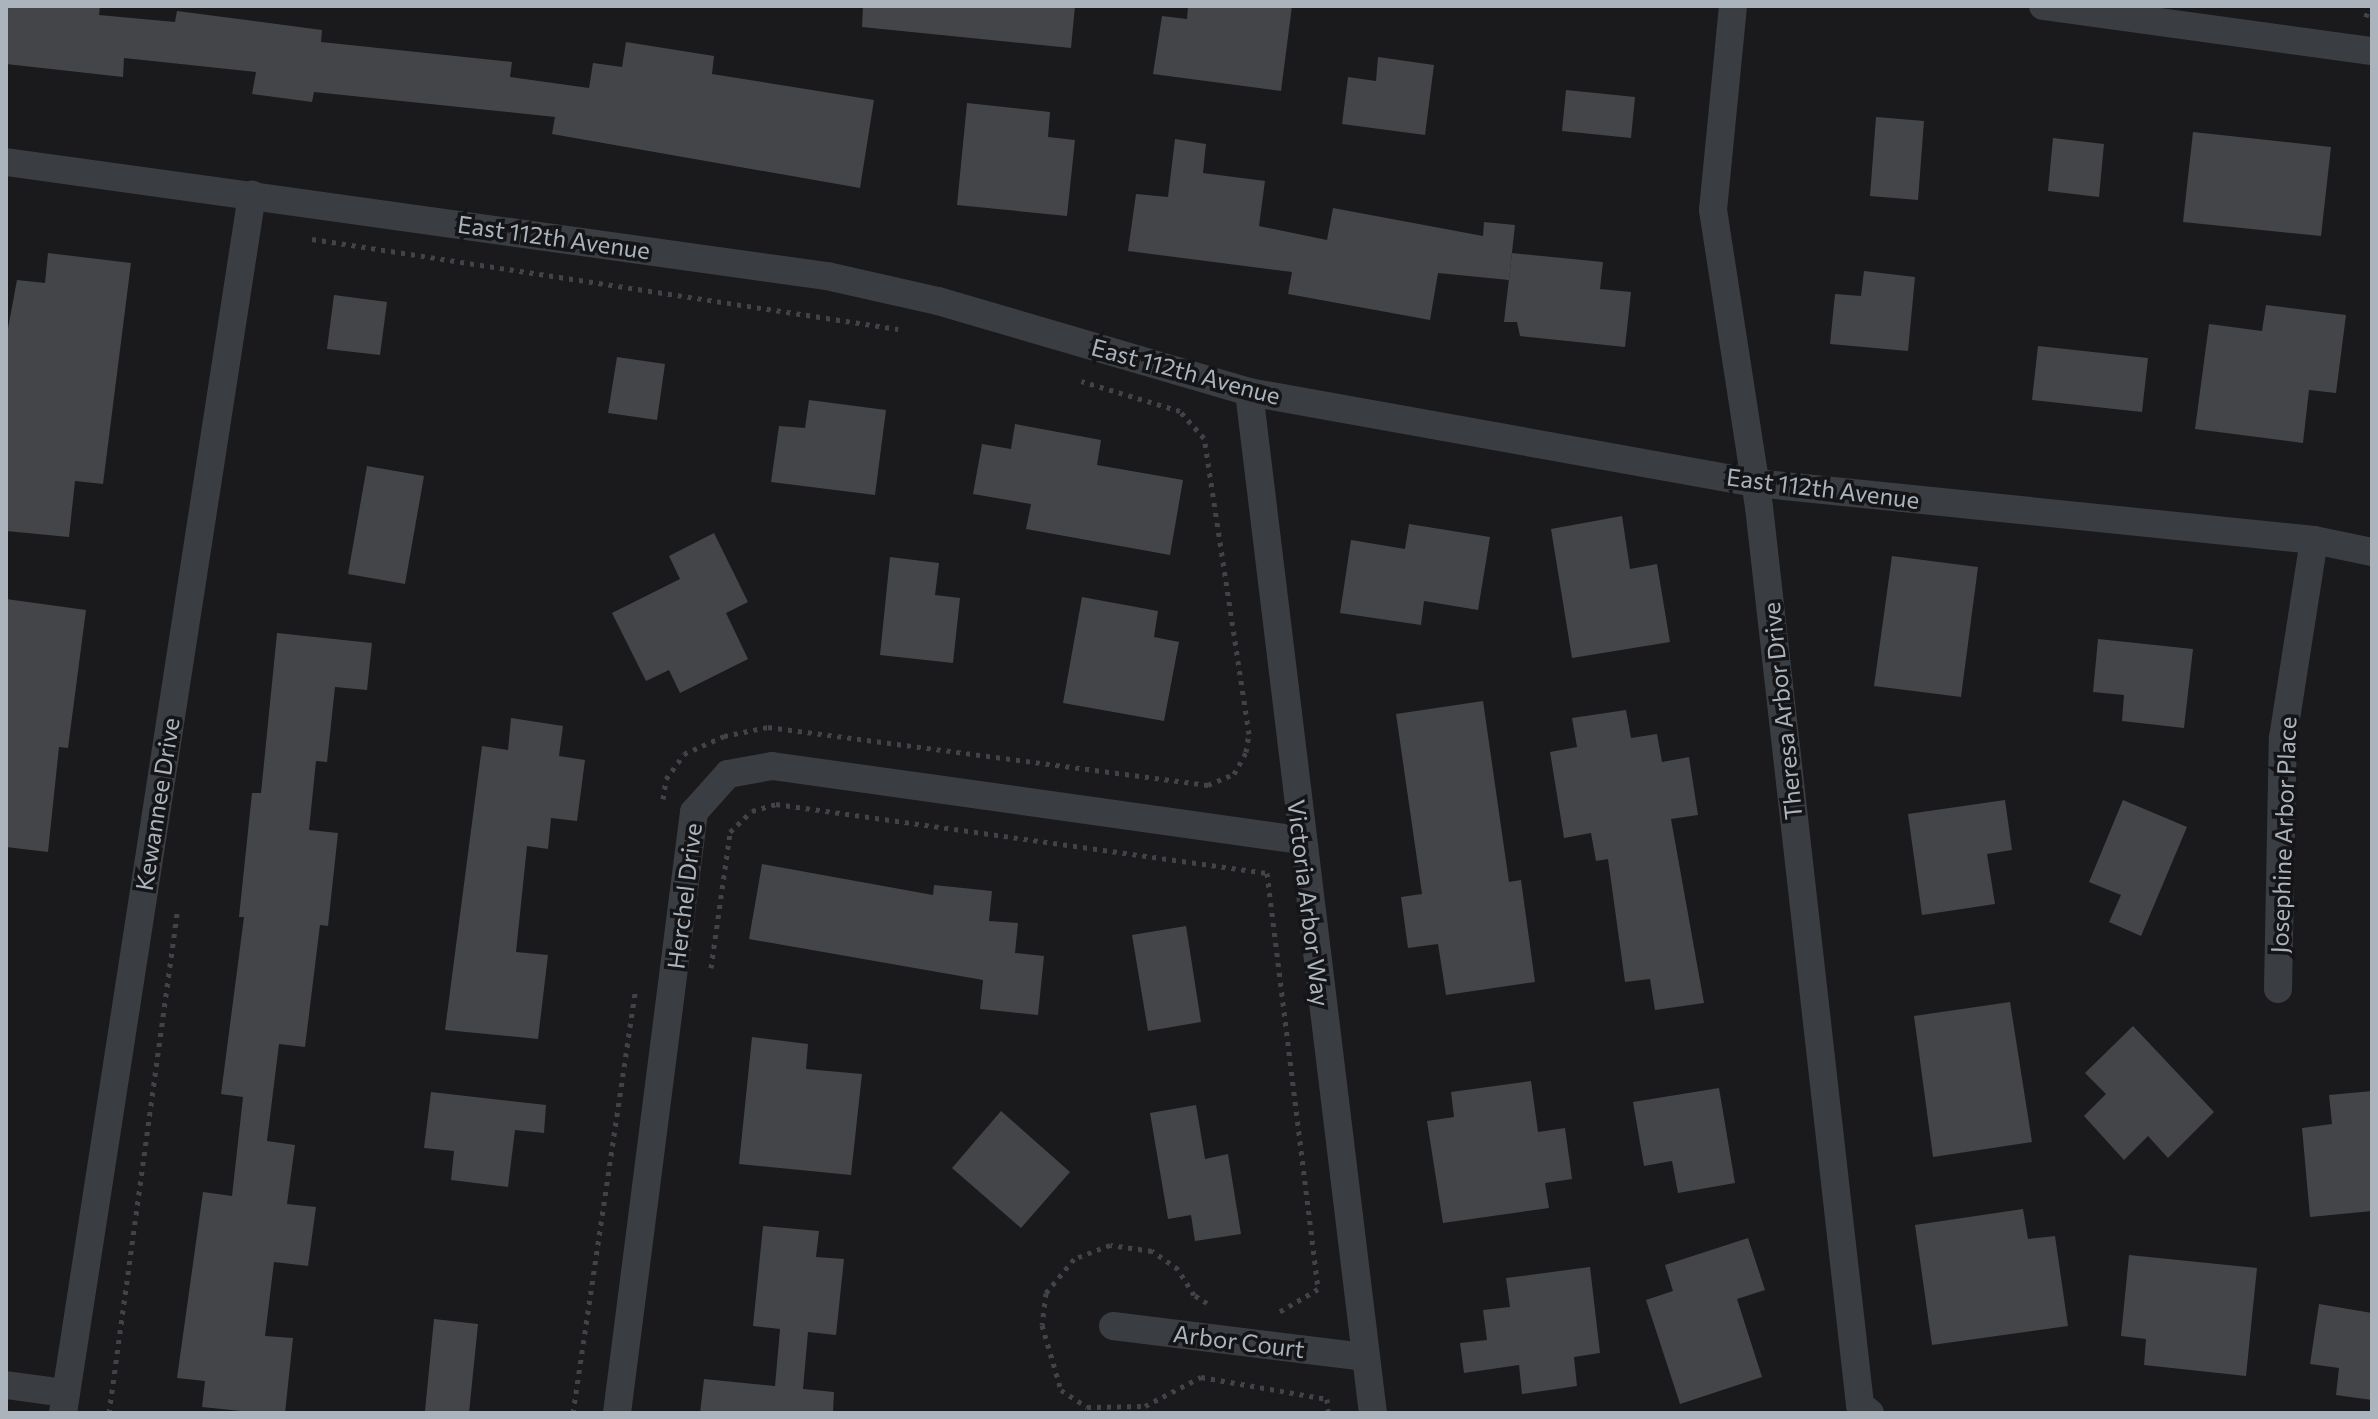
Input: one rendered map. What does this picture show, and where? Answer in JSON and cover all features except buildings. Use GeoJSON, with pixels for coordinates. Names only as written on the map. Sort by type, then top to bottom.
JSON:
{"type":"FeatureCollection","features":[{"type":"Feature","properties":{"kind":"street","name":"Theresa Arbor Drive"},"geometry":{"type":"LineString","coordinates":[[1733,6],[1713,210],[1755,483],[1860,1405],[1870,1413]]}},
{"type":"Feature","properties":{"kind":"street"},"geometry":{"type":"LineString","coordinates":[[2043,6],[2372,51]]}},
{"type":"Feature","properties":{"kind":"street","name":"East 112th Avenue"},"geometry":{"type":"LineString","coordinates":[[6,162],[827,276],[938,301],[1249,392],[1755,483],[2314,540],[2372,552]]}},
{"type":"Feature","properties":{"kind":"street","name":"Kewannee Drive"},"geometry":{"type":"LineString","coordinates":[[64,1403],[252,195]]}},
{"type":"Feature","properties":{"kind":"street","name":"Victoria Arbor Way"},"geometry":{"type":"LineString","coordinates":[[1249,392],[1300,840],[1373,1413]]}},
{"type":"Feature","properties":{"kind":"street","name":"Josephine Arbor Place"},"geometry":{"type":"LineString","coordinates":[[2278,989],[2283,738],[2314,540]]}},
{"type":"Feature","properties":{"kind":"street","name":"Herchel Drive"},"geometry":{"type":"LineString","coordinates":[[617,1413],[694,812],[728,774],[772,766],[1300,840]]}},
{"type":"Feature","properties":{"kind":"street","name":"Arbor Court"},"geometry":{"type":"LineString","coordinates":[[1113,1326],[1366,1357]]}},
{"type":"Feature","properties":{"kind":"street"},"geometry":{"type":"LineString","coordinates":[[6,1385],[64,1403]]}},
{"type":"Feature","properties":{"kind":"path"},"geometry":{"type":"LineString","coordinates":[[306,236],[317,242],[903,330]]}},
{"type":"Feature","properties":{"kind":"path"},"geometry":{"type":"LineString","coordinates":[[661,810],[666,779],[684,754],[724,736],[768,727],[1208,785],[1234,774],[1246,752],[1249,734],[1204,438],[1180,411],[1067,376]]}},
{"type":"Feature","properties":{"kind":"path"},"geometry":{"type":"LineString","coordinates":[[710,973],[730,832],[752,811],[776,804],[1267,873],[1318,1289],[1272,1315]]}},
{"type":"Feature","properties":{"kind":"path"},"geometry":{"type":"LineString","coordinates":[[109,1413],[178,909]]}},
{"type":"Feature","properties":{"kind":"path"},"geometry":{"type":"LineString","coordinates":[[573,1413],[636,980]]}},
{"type":"Feature","properties":{"kind":"path"},"geometry":{"type":"LineString","coordinates":[[1215,1307],[1194,1295],[1178,1269],[1152,1251],[1110,1245],[1074,1259],[1046,1293],[1042,1325],[1061,1390],[1087,1407],[1145,1406],[1201,1377],[1327,1399],[1328,1413]]}}]}
